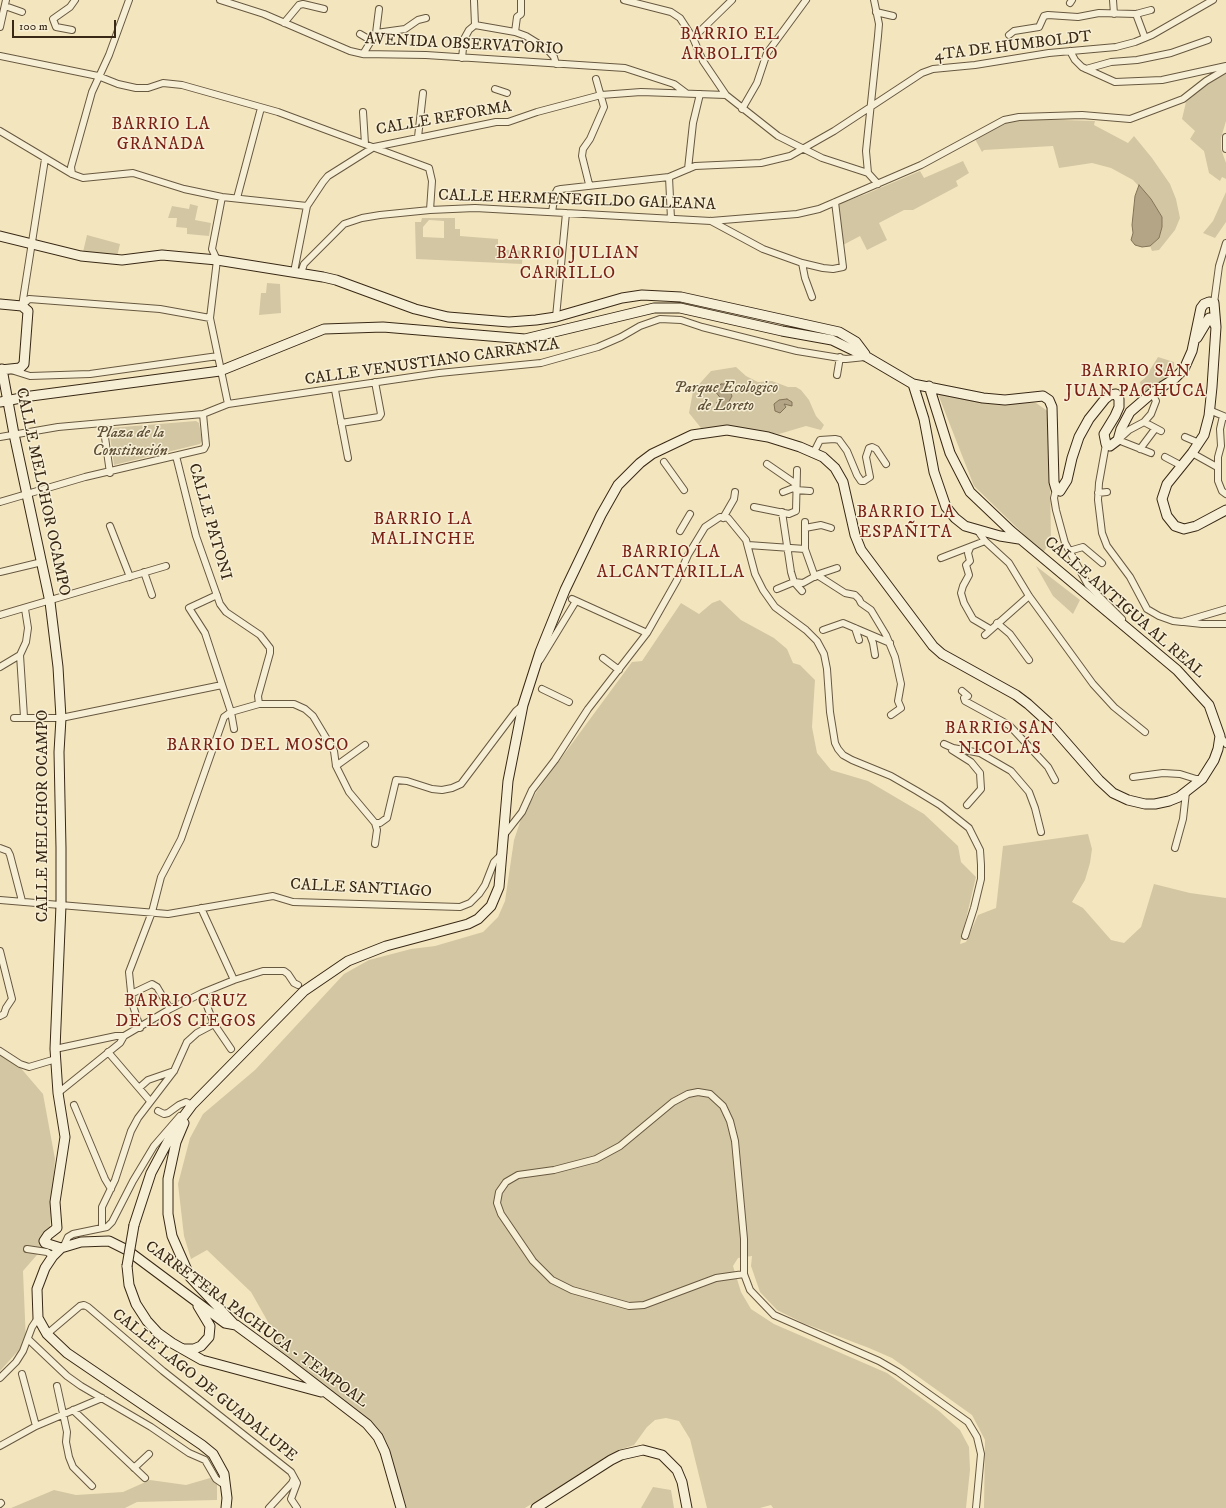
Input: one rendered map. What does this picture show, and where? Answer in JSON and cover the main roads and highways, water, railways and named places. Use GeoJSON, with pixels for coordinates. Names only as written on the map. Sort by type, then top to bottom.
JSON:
{"type":"FeatureCollection","features":[{"type":"Feature","properties":{"kind":"main road"},"geometry":{"type":"LineString","coordinates":[[0,236],[80,256],[122,260],[162,255],[217,260],[336,280],[415,309],[442,316],[509,322],[556,318],[622,298],[642,295],[681,297],[840,332],[856,342],[866,357]]}},
{"type":"Feature","properties":{"kind":"main road"},"geometry":{"type":"LineString","coordinates":[[4,401],[30,396],[220,371],[315,332],[330,328],[383,327],[525,339],[654,308],[680,308],[782,331],[832,340],[914,384],[983,398],[1005,400],[1043,396],[1049,400],[1052,407],[1053,475],[1056,489],[1060,491],[1067,480],[1079,437],[1089,419],[1105,399],[1110,395],[1116,394],[1119,399],[1119,406],[1104,434],[1106,444],[1110,446],[1118,440],[1121,428],[1130,412],[1152,392],[1174,379],[1184,369],[1193,342],[1201,308],[1204,304],[1209,302],[1214,303],[1216,327],[1210,410],[1204,435],[1192,453],[1167,484],[1162,498],[1167,516],[1175,526],[1184,529],[1196,526],[1226,510]]}},
{"type":"Feature","properties":{"kind":"main road"},"geometry":{"type":"LineString","coordinates":[[0,304],[22,306],[28,310],[24,364],[20,368],[3,369]]}},
{"type":"Feature","properties":{"kind":"main road"},"geometry":{"type":"LineString","coordinates":[[1193,342],[1208,318],[1213,321],[1216,327]]}},
{"type":"Feature","properties":{"kind":"main road","name":"CALLE MELCHOR OCAMPO"},"geometry":{"type":"LineString","coordinates":[[3,369],[4,401],[14,434],[42,562],[56,638],[61,718],[59,752],[61,905],[56,976],[55,1049],[58,1093],[65,1137],[55,1202],[57,1228],[48,1235],[44,1241],[45,1243],[62,1248]]}},
{"type":"Feature","properties":{"kind":"main road"},"geometry":{"type":"LineString","coordinates":[[914,384],[924,419],[934,472],[946,507],[955,518],[965,526],[978,531],[1020,539]]}},
{"type":"Feature","properties":{"kind":"main road","name":"CALLE ANTIGUA AL REAL"},"geometry":{"type":"LineString","coordinates":[[192,1105],[304,991],[333,970],[348,961],[386,946],[456,929],[478,919],[491,906],[499,887],[508,781],[523,705],[534,670],[565,590],[600,515],[618,485],[640,463],[665,447],[692,435],[718,430],[768,437],[814,452],[835,468],[843,482],[855,535],[866,558],[933,646],[942,654],[1016,695],[1028,704],[1050,724],[1099,780],[1113,793],[1128,800],[1144,804],[1155,804],[1169,801],[1186,792],[1202,779],[1214,760],[1218,749],[1220,736],[1216,720],[1209,704],[1177,670],[1020,539],[970,492],[950,453],[929,386]]}},
{"type":"Feature","properties":{"kind":"main road"},"geometry":{"type":"LineString","coordinates":[[192,1105],[175,1128],[151,1173],[134,1225],[128,1266],[129,1285],[136,1304],[147,1321],[158,1332],[183,1350],[202,1360],[328,1394]]}},
{"type":"Feature","properties":{"kind":"main road"},"geometry":{"type":"LineString","coordinates":[[192,1105],[176,1142],[170,1164],[167,1195],[172,1236],[190,1277],[236,1325]]}},
{"type":"Feature","properties":{"kind":"main road","name":"CARRETERA PACHUCA - TEMPOAL"},"geometry":{"type":"LineString","coordinates":[[226,1508],[226,1486],[219,1463],[202,1445],[67,1353],[47,1334],[38,1318],[37,1290],[40,1277],[53,1256],[62,1248],[81,1242],[109,1241],[139,1258],[225,1323],[236,1325],[271,1350],[366,1424],[378,1437],[385,1452],[400,1507]]}},
{"type":"Feature","properties":{"kind":"main road"},"geometry":{"type":"LineString","coordinates":[[183,1350],[194,1349],[206,1343],[211,1332],[208,1320],[195,1301]]}},
{"type":"Feature","properties":{"kind":"main road"},"geometry":{"type":"LineString","coordinates":[[536,1508],[621,1454],[642,1450],[662,1455],[676,1470],[682,1482],[687,1508]]}},
{"type":"Feature","properties":{"kind":"district","name":"BARRIO EL ARBOLITO"},"geometry":{"type":"Point","coordinates":[730,45]}},
{"type":"Feature","properties":{"kind":"district","name":"BARRIO LA GRANADA"},"geometry":{"type":"Point","coordinates":[161,135]}},
{"type":"Feature","properties":{"kind":"district","name":"BARRIO JULIAN CARRILLO"},"geometry":{"type":"Point","coordinates":[568,264]}},
{"type":"Feature","properties":{"kind":"district","name":"BARRIO SAN JUAN PACHUCA"},"geometry":{"type":"Point","coordinates":[1136,382]}},
{"type":"Feature","properties":{"kind":"district","name":"BARRIO LA ESPAÑITA"},"geometry":{"type":"Point","coordinates":[906,523]}},
{"type":"Feature","properties":{"kind":"district","name":"BARRIO LA MALINCHE"},"geometry":{"type":"Point","coordinates":[423,530]}},
{"type":"Feature","properties":{"kind":"district","name":"BARRIO LA ALCANTARILLA"},"geometry":{"type":"Point","coordinates":[671,563]}},
{"type":"Feature","properties":{"kind":"district","name":"BARRIO SAN NICOLÁS"},"geometry":{"type":"Point","coordinates":[1000,739]}},
{"type":"Feature","properties":{"kind":"district","name":"BARRIO DEL MOSCO"},"geometry":{"type":"Point","coordinates":[258,746]}},
{"type":"Feature","properties":{"kind":"district","name":"BARRIO CRUZ DE LOS CIEGOS"},"geometry":{"type":"Point","coordinates":[186,1012]}},
{"type":"Feature","properties":{"kind":"park label","name":"Parque Ecologico de Loreto"},"geometry":{"type":"Point","coordinates":[726,398]}},
{"type":"Feature","properties":{"kind":"park label","name":"Plaza de la Constitución"},"geometry":{"type":"Point","coordinates":[130,443]}}]}
